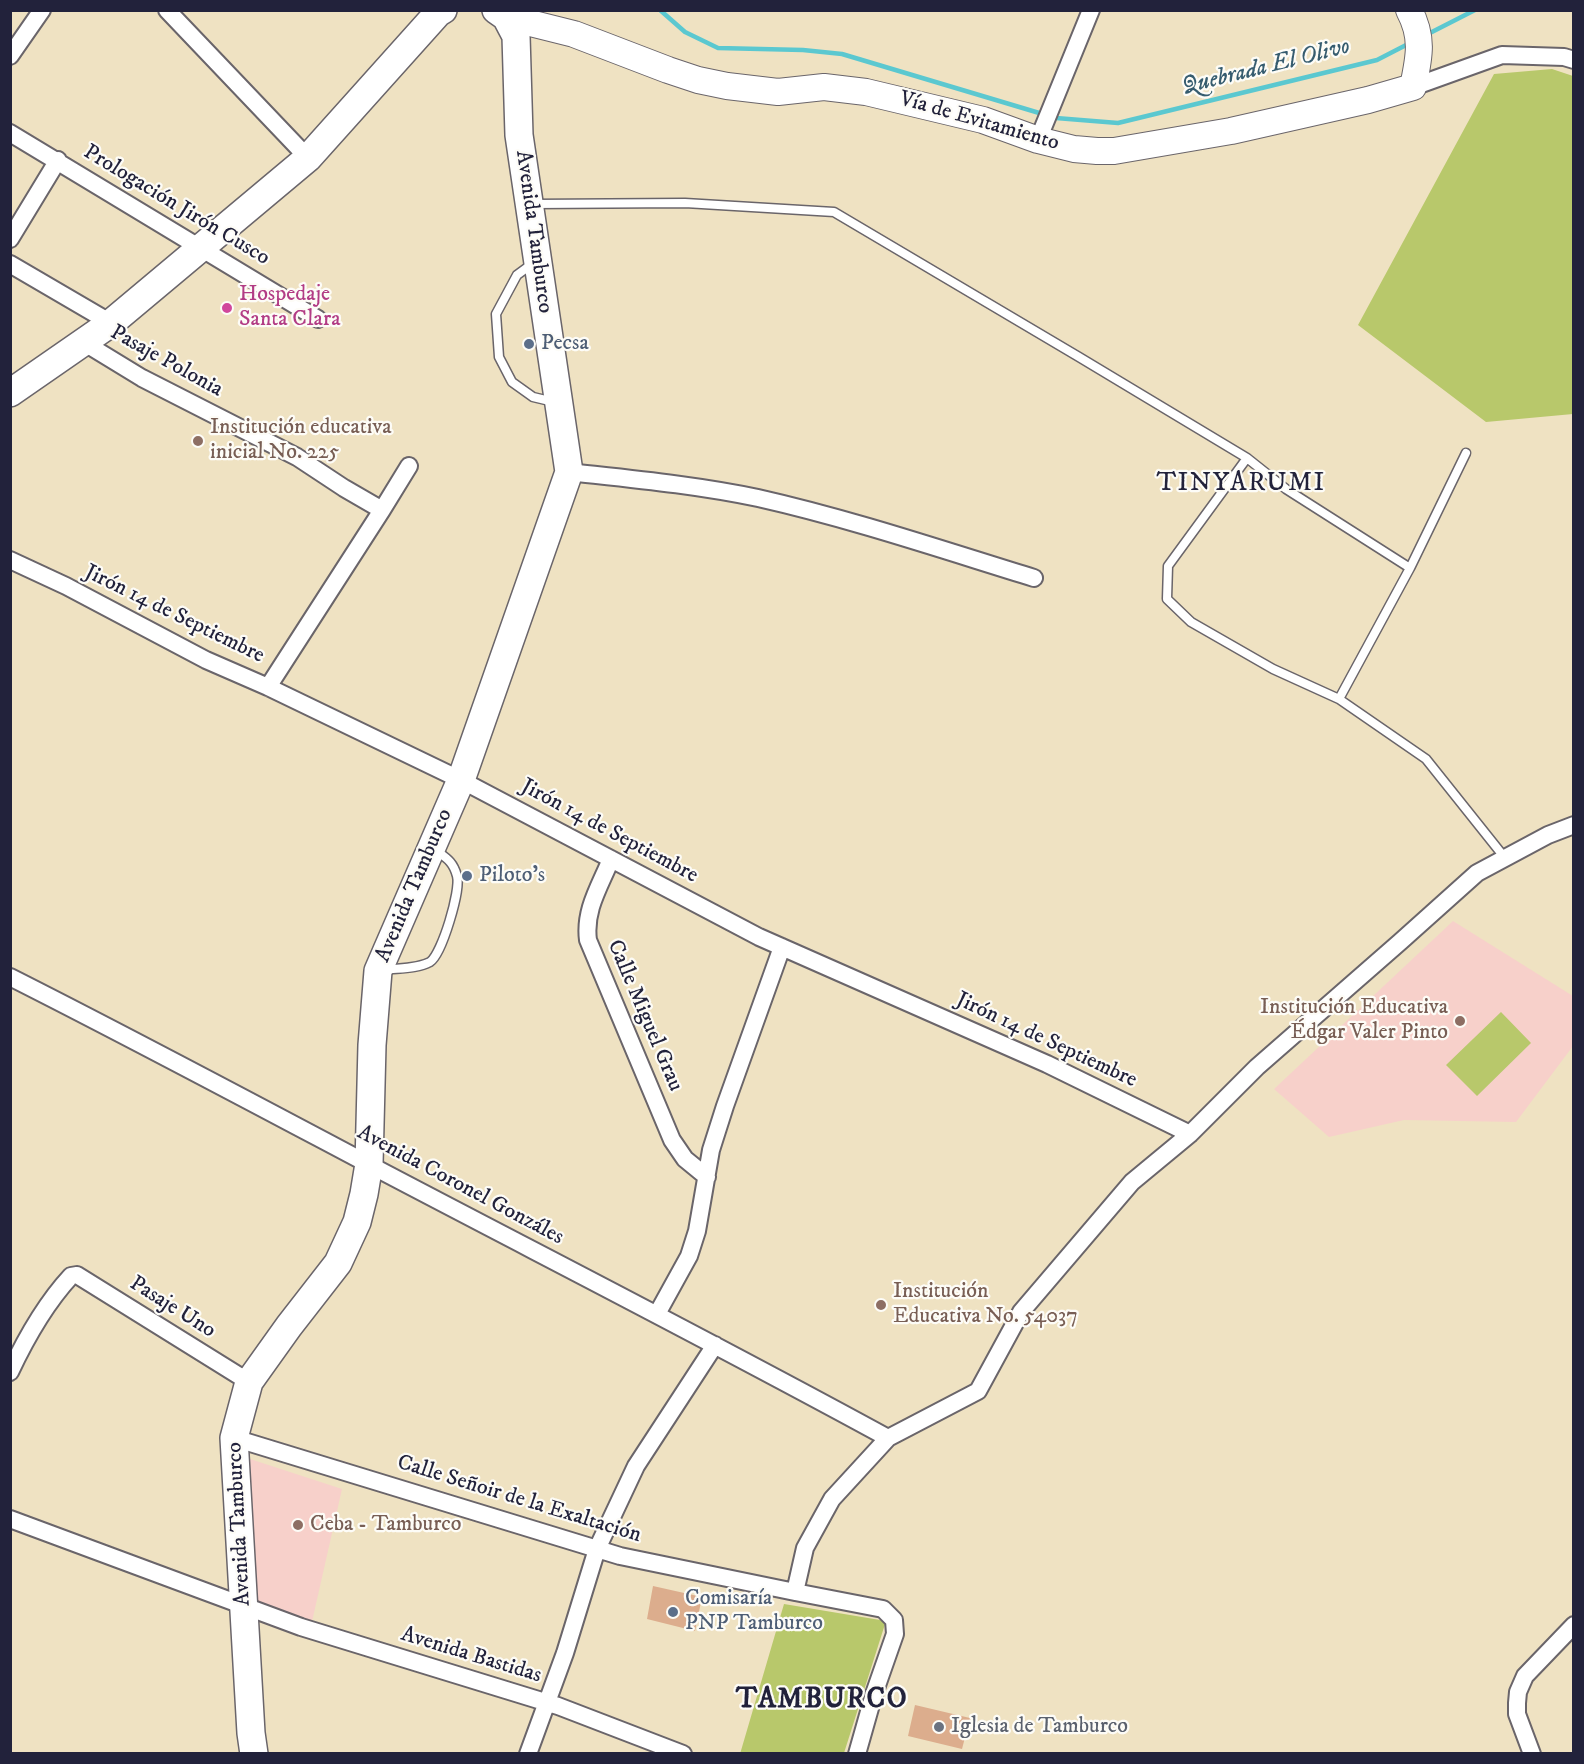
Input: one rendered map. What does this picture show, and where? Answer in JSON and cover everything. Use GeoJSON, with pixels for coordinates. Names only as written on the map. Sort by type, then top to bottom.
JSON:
{"type":"FeatureCollection","features":[{"type":"Feature","properties":{"kind":"highway"},"geometry":{"type":"LineString","coordinates":[[10,393],[111,323],[308,158],[443,10]]}},
{"type":"Feature","properties":{"kind":"highway","name":"Avenida Tamburco"},"geometry":{"type":"LineString","coordinates":[[254,1754],[234,1438],[249,1382],[338,1263],[357,1222],[369,1164],[372,1045],[378,971],[461,780],[569,472],[519,135],[516,36],[506,13]]}},
{"type":"Feature","properties":{"kind":"main road","name":"Vía de Evitamiento"},"geometry":{"type":"LineString","coordinates":[[506,13],[574,34],[698,80],[728,87],[778,92],[824,87],[866,92],[983,120],[1038,140],[1074,149],[1114,151],[1241,128],[1368,100],[1413,87]]}},
{"type":"Feature","properties":{"kind":"main road"},"geometry":{"type":"LineString","coordinates":[[1413,87],[1418,66],[1416,28]]}},
{"type":"Feature","properties":{"kind":"street"},"geometry":{"type":"LineString","coordinates":[[10,56],[42,10]]}},
{"type":"Feature","properties":{"kind":"street"},"geometry":{"type":"LineString","coordinates":[[167,10],[308,158]]}},
{"type":"Feature","properties":{"kind":"street"},"geometry":{"type":"LineString","coordinates":[[1038,140],[1091,10]]}},
{"type":"Feature","properties":{"kind":"street"},"geometry":{"type":"LineString","coordinates":[[1413,87],[1502,55],[1564,57],[1574,60]]}},
{"type":"Feature","properties":{"kind":"street","name":"Prologación Jirón Cusco"},"geometry":{"type":"LineString","coordinates":[[10,133],[318,319]]}},
{"type":"Feature","properties":{"kind":"street"},"geometry":{"type":"LineString","coordinates":[[10,238],[58,160]]}},
{"type":"Feature","properties":{"kind":"street"},"geometry":{"type":"LineString","coordinates":[[10,264],[111,323]]}},
{"type":"Feature","properties":{"kind":"street","name":"Pasaje Polonia"},"geometry":{"type":"LineString","coordinates":[[84,342],[142,378],[297,457],[382,510]]}},
{"type":"Feature","properties":{"kind":"street"},"geometry":{"type":"LineString","coordinates":[[268,687],[409,466]]}},
{"type":"Feature","properties":{"kind":"street"},"geometry":{"type":"LineString","coordinates":[[569,472],[657,482],[757,498],[812,511],[1034,578]]}},
{"type":"Feature","properties":{"kind":"street","name":"Jirón 14 de Septiembre"},"geometry":{"type":"LineString","coordinates":[[10,560],[66,586],[206,660],[268,687],[461,780],[759,937],[1047,1064],[1191,1134]]}},
{"type":"Feature","properties":{"kind":"street"},"geometry":{"type":"LineString","coordinates":[[795,1592],[805,1548],[832,1499],[888,1438],[978,1391],[1021,1312],[1132,1182],[1191,1134],[1257,1067],[1476,873],[1548,835],[1574,825]]}},
{"type":"Feature","properties":{"kind":"street","name":"Calle Miguel Grau"},"geometry":{"type":"LineString","coordinates":[[611,859],[589,911],[586,923],[588,940],[672,1140],[685,1159],[707,1177]]}},
{"type":"Feature","properties":{"kind":"street"},"geometry":{"type":"LineString","coordinates":[[657,1314],[689,1256],[697,1231],[711,1150],[782,947]]}},
{"type":"Feature","properties":{"kind":"street","name":"Avenida Coronel Gonzáles"},"geometry":{"type":"LineString","coordinates":[[10,977],[657,1314],[888,1438]]}},
{"type":"Feature","properties":{"kind":"street","name":"Pasaje Uno"},"geometry":{"type":"LineString","coordinates":[[10,1372],[27,1339],[59,1288],[71,1276],[77,1275],[249,1382]]}},
{"type":"Feature","properties":{"kind":"street"},"geometry":{"type":"LineString","coordinates":[[528,1754],[565,1653],[597,1549],[636,1466],[715,1345]]}},
{"type":"Feature","properties":{"kind":"street","name":"Calle Señoir de la Exaltación"},"geometry":{"type":"LineString","coordinates":[[234,1438],[620,1556],[883,1609],[894,1620],[895,1634],[856,1754]]}},
{"type":"Feature","properties":{"kind":"street","name":"Avenida Bastidas"},"geometry":{"type":"LineString","coordinates":[[10,1519],[301,1627],[548,1703],[683,1754]]}},
{"type":"Feature","properties":{"kind":"street"},"geometry":{"type":"LineString","coordinates":[[1532,1754],[1517,1714],[1518,1692],[1531,1669],[1574,1625]]}},
{"type":"Feature","properties":{"kind":"lane"},"geometry":{"type":"LineString","coordinates":[[529,204],[685,203],[834,212],[1247,458],[1286,489],[1410,568]]}},
{"type":"Feature","properties":{"kind":"lane"},"geometry":{"type":"LineString","coordinates":[[538,261],[517,275],[496,314],[499,357],[512,382],[533,397],[559,403]]}},
{"type":"Feature","properties":{"kind":"lane"},"geometry":{"type":"LineString","coordinates":[[1339,699],[1410,568],[1466,453]]}},
{"type":"Feature","properties":{"kind":"lane"},"geometry":{"type":"LineString","coordinates":[[1247,458],[1168,566],[1167,599],[1191,622],[1273,669],[1339,699],[1426,759],[1504,858]]}},
{"type":"Feature","properties":{"kind":"lane"},"geometry":{"type":"LineString","coordinates":[[378,971],[417,966],[431,961],[439,950],[458,891],[458,878],[452,862],[432,847]]}},
{"type":"Feature","properties":{"kind":"shaded area","name":"Institución Educativa Édgar Valer Pinto"},"geometry":{"type":"Polygon","coordinates":[[[1453,921],[1573,996],[1573,1046],[1516,1122],[1404,1120],[1329,1137],[1274,1089],[1453,921]]]}},
{"type":"Feature","properties":{"kind":"shaded area"},"geometry":{"type":"Polygon","coordinates":[[[244,1457],[342,1489],[311,1626],[253,1603],[244,1457]]]}},
{"type":"Feature","properties":{"kind":"green space"},"geometry":{"type":"Polygon","coordinates":[[[1552,69],[1573,76],[1573,414],[1486,422],[1358,325],[1494,74],[1552,69]]]}},
{"type":"Feature","properties":{"kind":"green space"},"geometry":{"type":"Polygon","coordinates":[[[1501,1012],[1531,1043],[1477,1096],[1446,1065],[1501,1012]]]}},
{"type":"Feature","properties":{"kind":"green space"},"geometry":{"type":"Polygon","coordinates":[[[784,1604],[886,1621],[844,1753],[740,1754],[784,1604]]]}},
{"type":"Feature","properties":{"kind":"building","name":"Comisaría PNP Tamburco"},"geometry":{"type":"Polygon","coordinates":[[[653,1586],[702,1597],[695,1631],[647,1619],[653,1586]]]}},
{"type":"Feature","properties":{"kind":"building","name":"Iglesia de Tamburco"},"geometry":{"type":"Polygon","coordinates":[[[915,1705],[970,1718],[962,1749],[908,1736],[915,1705]]]}},
{"type":"Feature","properties":{"kind":"waterway","name":"Quebrada El Olivo"},"geometry":{"type":"LineString","coordinates":[[660,10],[685,32],[718,48],[803,50],[842,54],[1056,118],[1118,123],[1377,60],[1410,43]]}},
{"type":"Feature","properties":{"kind":"waterway","name":"Quebrada El Olivo"},"geometry":{"type":"LineString","coordinates":[[1426,35],[1475,10]]}},
{"type":"Feature","properties":{"kind":"place","name":"Hospedaje Santa Clara"},"geometry":{"type":"Point","coordinates":[227,308]}},
{"type":"Feature","properties":{"kind":"place","name":"Pecsa"},"geometry":{"type":"Point","coordinates":[529,344]}},
{"type":"Feature","properties":{"kind":"place","name":"Institución educativa inicial No. 225"},"geometry":{"type":"Point","coordinates":[198,441]}},
{"type":"Feature","properties":{"kind":"place","name":"Piloto's"},"geometry":{"type":"Point","coordinates":[467,876]}},
{"type":"Feature","properties":{"kind":"place","name":"Institución Educativa Édgar Valer Pinto"},"geometry":{"type":"Point","coordinates":[1460,1021]}},
{"type":"Feature","properties":{"kind":"place","name":"Institución Educativa No. 54037"},"geometry":{"type":"Point","coordinates":[881,1305]}},
{"type":"Feature","properties":{"kind":"place","name":"Ceba - Tamburco"},"geometry":{"type":"Point","coordinates":[298,1525]}},
{"type":"Feature","properties":{"kind":"place","name":"Comisaría PNP Tamburco"},"geometry":{"type":"Point","coordinates":[673,1612]}},
{"type":"Feature","properties":{"kind":"place","name":"Iglesia de Tamburco"},"geometry":{"type":"Point","coordinates":[939,1727]}},
{"type":"Feature","properties":{"kind":"district","name":"TINYARUMI"},"geometry":{"type":"Point","coordinates":[1241,485]}},
{"type":"Feature","properties":{"kind":"district","name":"TAMBURCO"},"geometry":{"type":"Point","coordinates":[822,1701]}}]}
